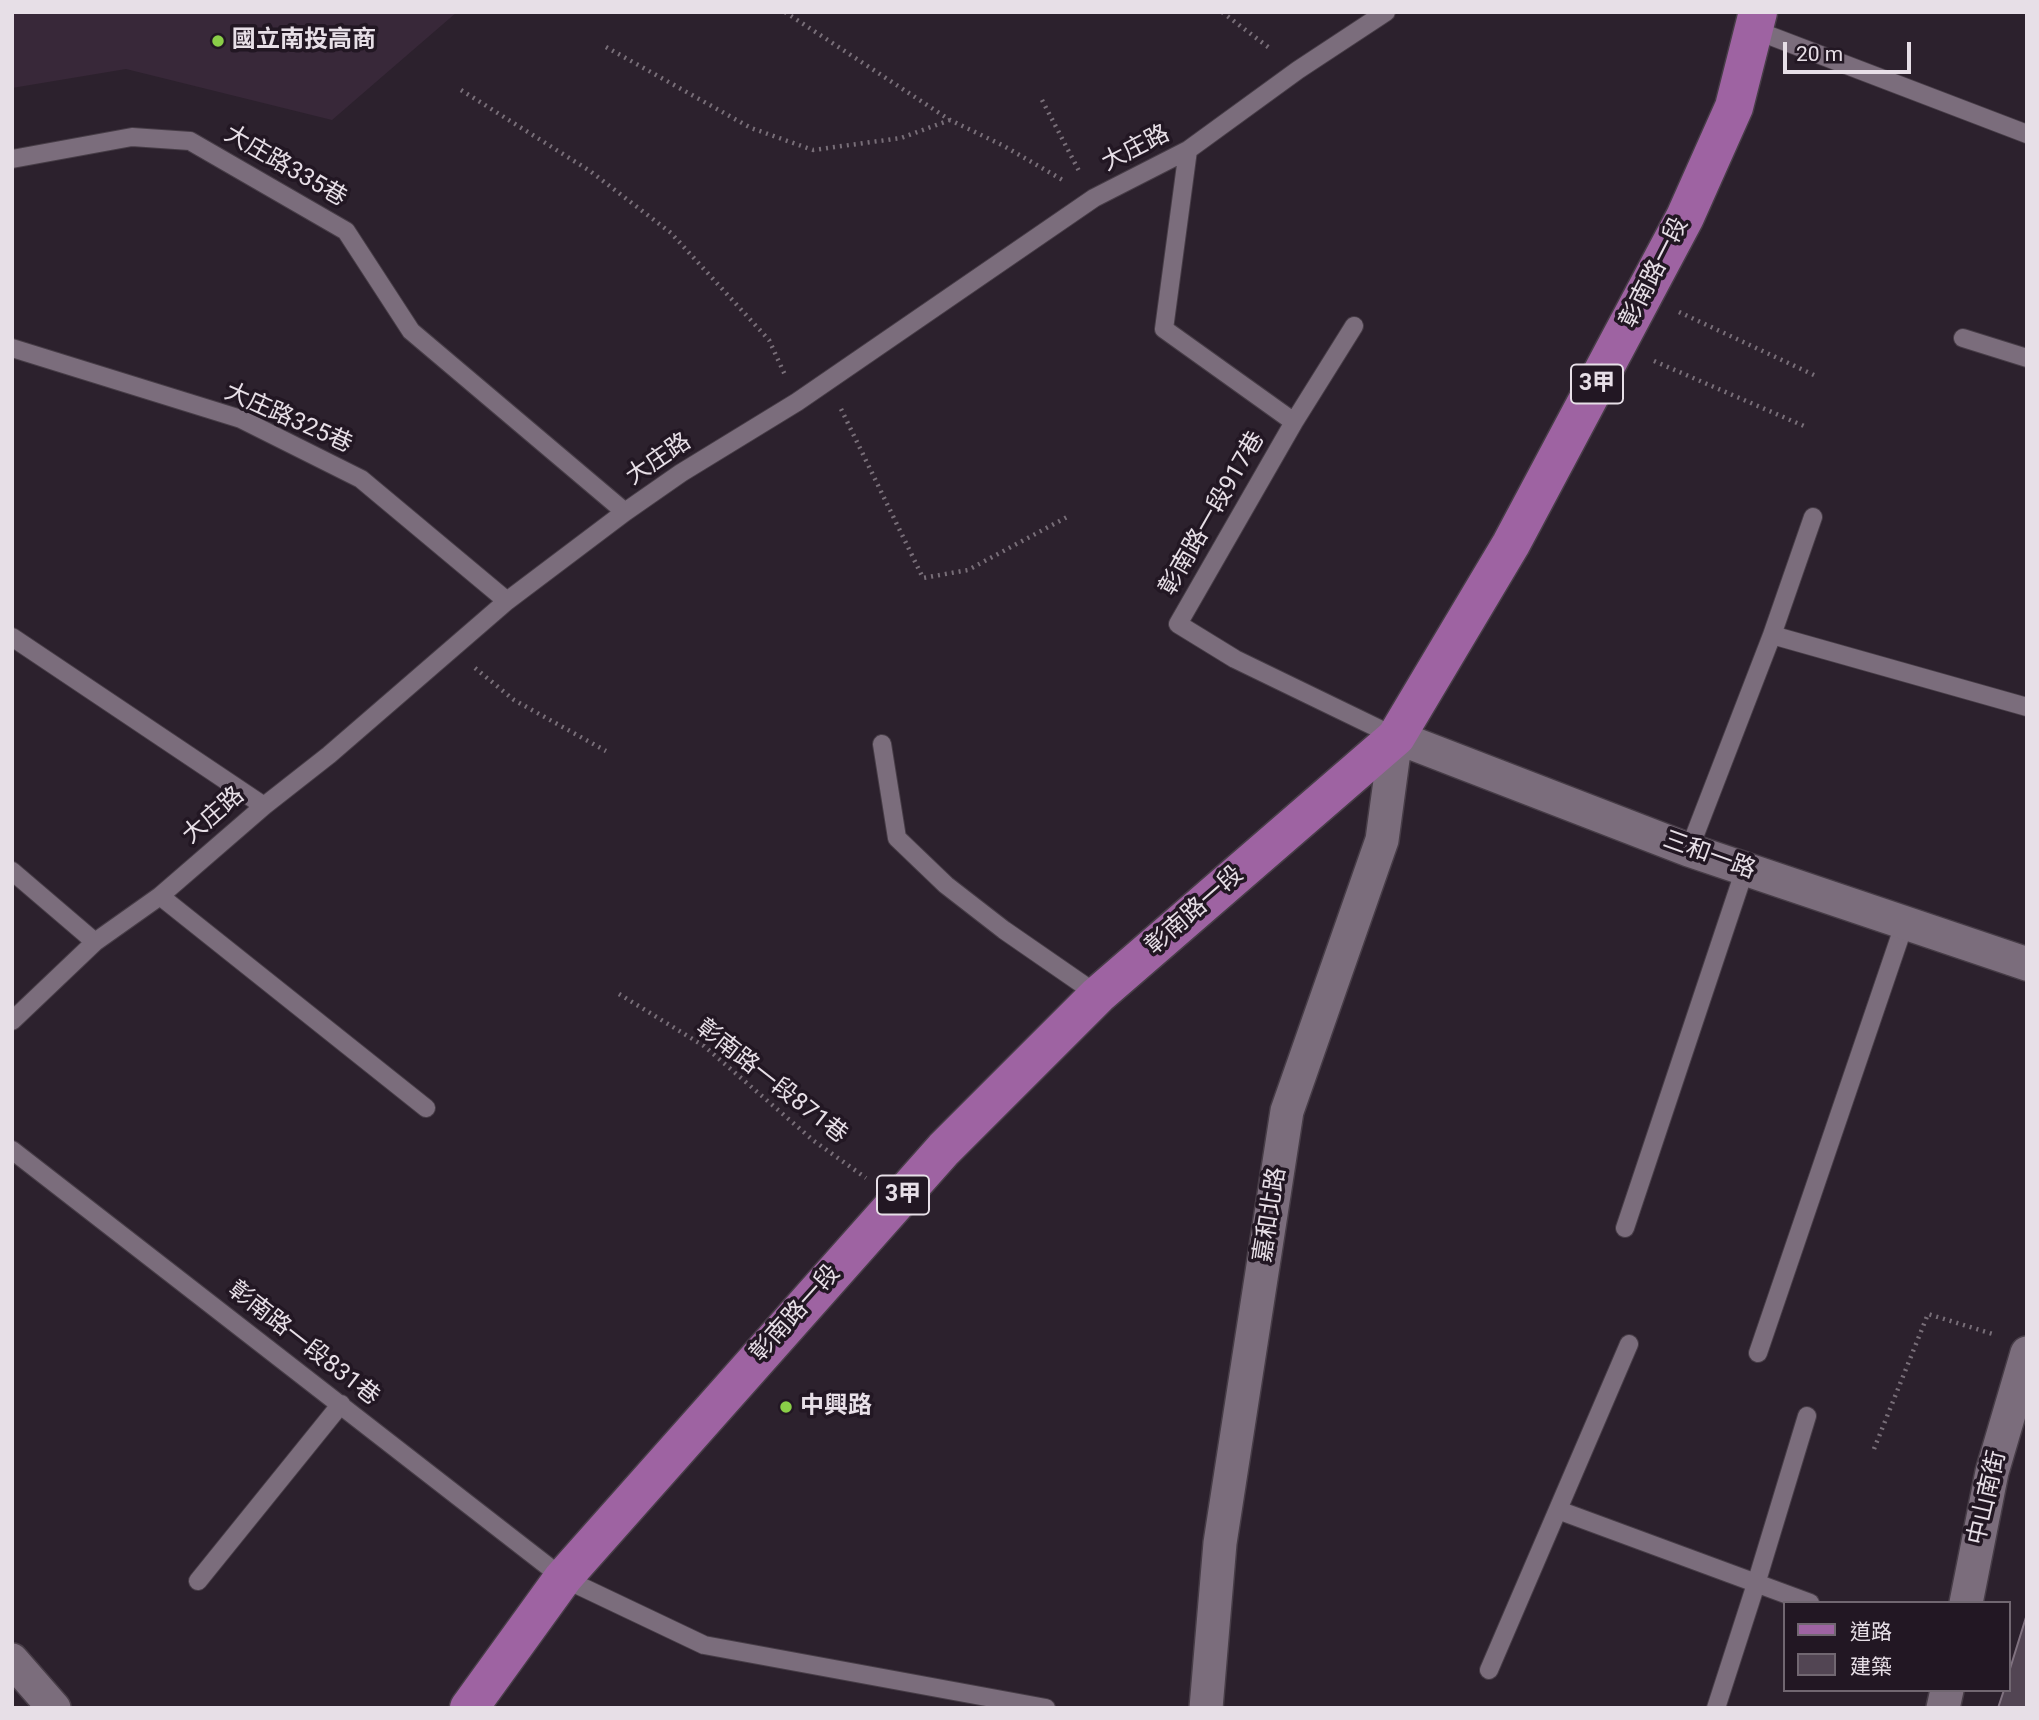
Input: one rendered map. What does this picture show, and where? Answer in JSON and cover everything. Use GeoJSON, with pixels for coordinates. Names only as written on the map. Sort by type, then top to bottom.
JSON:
{"type":"FeatureCollection","features":[{"type":"Feature","properties":{"kind":"main road","name":"彰南路一段"},"geometry":{"type":"LineString","coordinates":[[469,1708],[563,1578],[944,1149],[1098,995],[1396,737],[1511,544],[1685,217],[1734,107],[1757,21]]}},
{"type":"Feature","properties":{"kind":"street","name":"三和一路"},"geometry":{"type":"LineString","coordinates":[[1396,737],[1689,849],[2027,964]]}},
{"type":"Feature","properties":{"kind":"street","name":"嘉和北路"},"geometry":{"type":"LineString","coordinates":[[1206,1708],[1220,1543],[1287,1111],[1382,840],[1396,737]]}},
{"type":"Feature","properties":{"kind":"street","name":"中山南街"},"geometry":{"type":"LineString","coordinates":[[1966,1601],[2014,1345]]}},
{"type":"Feature","properties":{"kind":"street"},"geometry":{"type":"LineString","coordinates":[[12,1660],[54,1708]]}},
{"type":"Feature","properties":{"kind":"lane","name":"大庄路"},"geometry":{"type":"LineString","coordinates":[[12,1021],[95,942],[160,896],[508,601],[625,512],[681,473],[797,402],[1094,198],[1188,150],[1298,70],[1386,12]]}},
{"type":"Feature","properties":{"kind":"lane"},"geometry":{"type":"LineString","coordinates":[[1757,21],[2027,134]]}},
{"type":"Feature","properties":{"kind":"lane","name":"大庄路335巷"},"geometry":{"type":"LineString","coordinates":[[12,159],[132,137],[190,141],[346,232],[411,331],[625,512]]}},
{"type":"Feature","properties":{"kind":"lane"},"geometry":{"type":"LineString","coordinates":[[1188,150],[1164,329],[1294,422]]}},
{"type":"Feature","properties":{"kind":"lane","name":"彰南路一段917巷"},"geometry":{"type":"LineString","coordinates":[[1354,326],[1294,422],[1178,625],[1236,659],[1396,737]]}},
{"type":"Feature","properties":{"kind":"lane"},"geometry":{"type":"LineString","coordinates":[[1964,338],[2027,358]]}},
{"type":"Feature","properties":{"kind":"lane","name":"大庄路325巷"},"geometry":{"type":"LineString","coordinates":[[12,348],[241,419],[361,479],[508,601]]}},
{"type":"Feature","properties":{"kind":"lane"},"geometry":{"type":"LineString","coordinates":[[1689,849],[1772,635],[1813,517]]}},
{"type":"Feature","properties":{"kind":"lane"},"geometry":{"type":"LineString","coordinates":[[1772,635],[2027,707]]}},
{"type":"Feature","properties":{"kind":"lane"},"geometry":{"type":"LineString","coordinates":[[12,638],[264,806]]}},
{"type":"Feature","properties":{"kind":"lane"},"geometry":{"type":"LineString","coordinates":[[882,744],[897,838],[946,885],[1098,995]]}},
{"type":"Feature","properties":{"kind":"lane"},"geometry":{"type":"LineString","coordinates":[[1625,1228],[1745,869]]}},
{"type":"Feature","properties":{"kind":"lane"},"geometry":{"type":"LineString","coordinates":[[12,872],[95,942]]}},
{"type":"Feature","properties":{"kind":"lane"},"geometry":{"type":"LineString","coordinates":[[160,896],[426,1108]]}},
{"type":"Feature","properties":{"kind":"lane"},"geometry":{"type":"LineString","coordinates":[[1758,1353],[1905,922]]}},
{"type":"Feature","properties":{"kind":"lane","name":"彰南路一段831巷"},"geometry":{"type":"LineString","coordinates":[[12,1150],[563,1578],[704,1645],[1046,1708]]}},
{"type":"Feature","properties":{"kind":"lane"},"geometry":{"type":"LineString","coordinates":[[1489,1670],[1629,1344]]}},
{"type":"Feature","properties":{"kind":"lane"},"geometry":{"type":"LineString","coordinates":[[198,1581],[341,1404]]}},
{"type":"Feature","properties":{"kind":"lane"},"geometry":{"type":"LineString","coordinates":[[1716,1708],[1807,1416]]}},
{"type":"Feature","properties":{"kind":"lane"},"geometry":{"type":"LineString","coordinates":[[1558,1510],[1804,1601]]}},
{"type":"Feature","properties":{"kind":"path"},"geometry":{"type":"LineString","coordinates":[[785,12],[950,120],[1004,146],[1094,198]]}},
{"type":"Feature","properties":{"kind":"path"},"geometry":{"type":"LineString","coordinates":[[1222,12],[1298,70]]}},
{"type":"Feature","properties":{"kind":"path"},"geometry":{"type":"LineString","coordinates":[[606,47],[751,128],[813,150],[901,138],[950,120]]}},
{"type":"Feature","properties":{"kind":"path"},"geometry":{"type":"LineString","coordinates":[[461,90],[590,171],[671,233],[769,340],[797,402]]}},
{"type":"Feature","properties":{"kind":"path"},"geometry":{"type":"LineString","coordinates":[[1042,100],[1094,198]]}},
{"type":"Feature","properties":{"kind":"path"},"geometry":{"type":"LineString","coordinates":[[1644,296],[1814,375]]}},
{"type":"Feature","properties":{"kind":"path"},"geometry":{"type":"LineString","coordinates":[[1618,346],[1804,426]]}},
{"type":"Feature","properties":{"kind":"path"},"geometry":{"type":"LineString","coordinates":[[828,379],[923,578],[968,570],[1067,517]]}},
{"type":"Feature","properties":{"kind":"path"},"geometry":{"type":"LineString","coordinates":[[453,649],[514,700],[606,751]]}},
{"type":"Feature","properties":{"kind":"path","name":"彰南路一段871巷"},"geometry":{"type":"LineString","coordinates":[[619,995],[704,1046],[814,1140],[898,1201]]}},
{"type":"Feature","properties":{"kind":"path"},"geometry":{"type":"LineString","coordinates":[[1874,1449],[1928,1314],[2014,1345]]}},
{"type":"Feature","properties":{"kind":"shaded area","name":"國立南投高商"},"geometry":{"type":"Polygon","coordinates":[[[12,12],[457,12],[332,120],[126,69],[12,88],[12,12]]]}},
{"type":"Feature","properties":{"kind":"building"},"geometry":{"type":"Polygon","coordinates":[[[2027,1614],[2027,1708],[1998,1708],[2003,1692],[2011,1692],[2011,1666],[2027,1614]]]}},
{"type":"Feature","properties":{"kind":"place","name":"國立南投高商"},"geometry":{"type":"Point","coordinates":[218,41]}},
{"type":"Feature","properties":{"kind":"place","name":"中興路"},"geometry":{"type":"Point","coordinates":[786,1407]}}]}
